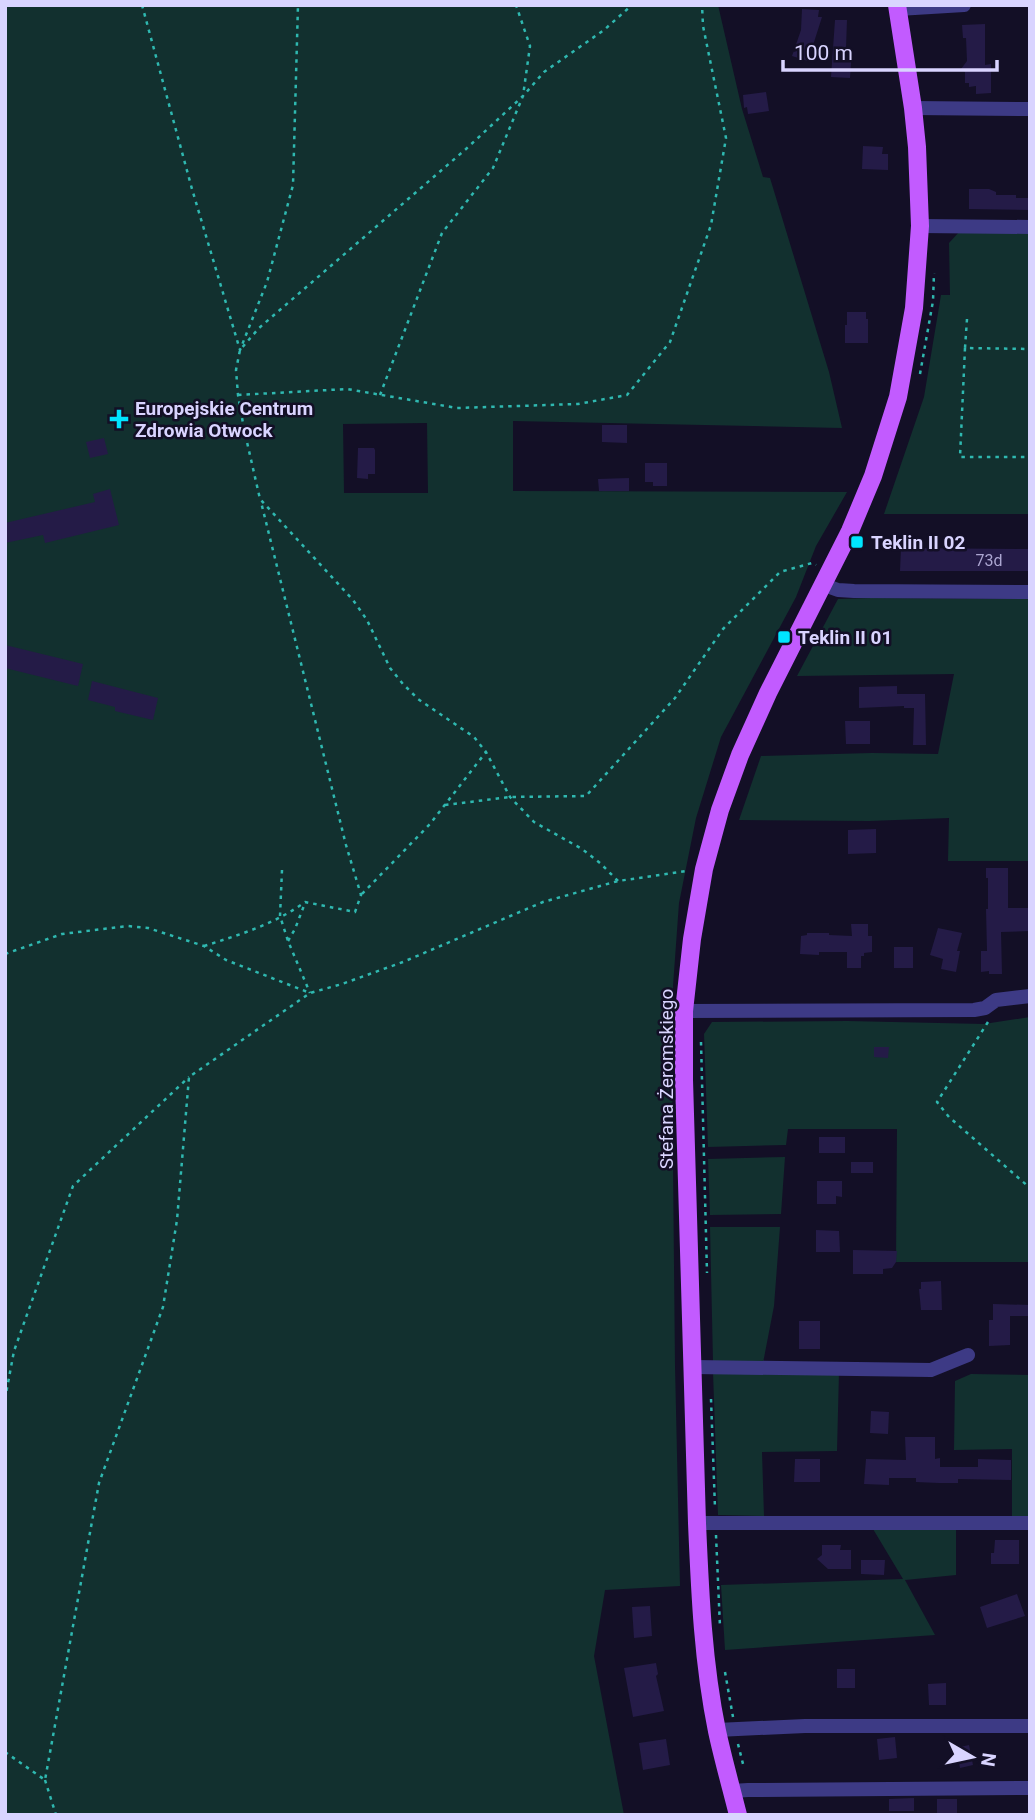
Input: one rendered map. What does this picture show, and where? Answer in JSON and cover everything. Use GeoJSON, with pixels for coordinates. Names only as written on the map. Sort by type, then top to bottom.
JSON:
{"type":"FeatureCollection","features":[{"type":"Feature","properties":{"kind":"main road","name":"Stefana Żeromskiego"},"geometry":{"type":"LineString","coordinates":[[738,1815],[740,1791],[704,1638],[697,1523],[684,1011],[692,939],[704,869],[720,810],[740,755],[768,693],[850,531],[873,476],[898,397],[914,307],[920,226],[917,147],[898,7]]}},
{"type":"Feature","properties":{"kind":"lane"},"geometry":{"type":"LineString","coordinates":[[898,7],[964,5]]}},
{"type":"Feature","properties":{"kind":"lane"},"geometry":{"type":"LineString","coordinates":[[913,108],[1030,109]]}},
{"type":"Feature","properties":{"kind":"lane"},"geometry":{"type":"LineString","coordinates":[[920,226],[1030,227]]}},
{"type":"Feature","properties":{"kind":"lane"},"geometry":{"type":"LineString","coordinates":[[827,578],[838,590],[1030,592]]}},
{"type":"Feature","properties":{"kind":"lane"},"geometry":{"type":"LineString","coordinates":[[684,1011],[974,1010],[985,1008],[996,1000],[1030,996]]}},
{"type":"Feature","properties":{"kind":"lane"},"geometry":{"type":"LineString","coordinates":[[693,1367],[931,1370],[968,1355]]}},
{"type":"Feature","properties":{"kind":"lane"},"geometry":{"type":"LineString","coordinates":[[697,1523],[1030,1523]]}},
{"type":"Feature","properties":{"kind":"lane"},"geometry":{"type":"LineString","coordinates":[[726,1729],[805,1726],[1030,1726]]}},
{"type":"Feature","properties":{"kind":"lane"},"geometry":{"type":"LineString","coordinates":[[740,1791],[1030,1788]]}},
{"type":"Feature","properties":{"kind":"path"},"geometry":{"type":"LineString","coordinates":[[142,5],[192,190],[240,350]]}},
{"type":"Feature","properties":{"kind":"path"},"geometry":{"type":"LineString","coordinates":[[298,5],[293,185],[267,282],[240,350],[236,370],[238,395],[260,499],[360,895]]}},
{"type":"Feature","properties":{"kind":"path"},"geometry":{"type":"LineString","coordinates":[[380,395],[442,233],[493,168],[523,96],[530,46],[516,5]]}},
{"type":"Feature","properties":{"kind":"path"},"geometry":{"type":"LineString","coordinates":[[240,350],[258,328],[466,149],[523,96],[544,72],[604,30],[632,5]]}},
{"type":"Feature","properties":{"kind":"path"},"geometry":{"type":"LineString","coordinates":[[238,395],[348,389],[457,408],[578,404],[628,395],[670,342],[711,225],[726,138],[703,26],[702,5]]}},
{"type":"Feature","properties":{"kind":"path"},"geometry":{"type":"LineString","coordinates":[[919,377],[933,301],[934,264]]}},
{"type":"Feature","properties":{"kind":"path"},"geometry":{"type":"LineString","coordinates":[[967,319],[960,457],[1030,457]]}},
{"type":"Feature","properties":{"kind":"path"},"geometry":{"type":"LineString","coordinates":[[965,348],[1030,349]]}},
{"type":"Feature","properties":{"kind":"path"},"geometry":{"type":"LineString","coordinates":[[260,499],[354,600],[390,668],[403,684],[418,699],[474,737],[486,752],[510,797],[534,822],[582,849],[618,881]]}},
{"type":"Feature","properties":{"kind":"path"},"geometry":{"type":"LineString","coordinates":[[445,805],[510,797],[586,796],[675,698],[723,629],[780,572],[812,563],[827,578]]}},
{"type":"Feature","properties":{"kind":"path"},"geometry":{"type":"LineString","coordinates":[[204,946],[254,930],[289,914],[305,902],[355,912],[360,895],[430,824],[486,752]]}},
{"type":"Feature","properties":{"kind":"path"},"geometry":{"type":"LineString","coordinates":[[5,1399],[14,1351],[73,1185],[189,1077],[310,993],[403,962],[543,902],[618,881],[704,869]]}},
{"type":"Feature","properties":{"kind":"path"},"geometry":{"type":"LineString","coordinates":[[282,870],[280,916],[310,993]]}},
{"type":"Feature","properties":{"kind":"path"},"geometry":{"type":"LineString","coordinates":[[288,941],[305,902]]}},
{"type":"Feature","properties":{"kind":"path"},"geometry":{"type":"LineString","coordinates":[[5,954],[62,933],[128,926],[148,928],[204,946],[226,960],[310,993]]}},
{"type":"Feature","properties":{"kind":"path"},"geometry":{"type":"LineString","coordinates":[[989,1022],[937,1102],[949,1117],[1030,1188]]}},
{"type":"Feature","properties":{"kind":"path"},"geometry":{"type":"LineString","coordinates":[[701,1037],[707,1274]]}},
{"type":"Feature","properties":{"kind":"path"},"geometry":{"type":"LineString","coordinates":[[56,1815],[45,1780],[99,1483],[163,1307],[177,1220],[189,1077]]}},
{"type":"Feature","properties":{"kind":"path"},"geometry":{"type":"LineString","coordinates":[[710,1392],[720,1636]]}},
{"type":"Feature","properties":{"kind":"path"},"geometry":{"type":"LineString","coordinates":[[723,1661],[726,1729],[740,1791]]}},
{"type":"Feature","properties":{"kind":"path"},"geometry":{"type":"LineString","coordinates":[[5,1752],[45,1780]]}},
{"type":"Feature","properties":{"kind":"green space"},"geometry":{"type":"Polygon","coordinates":[[[5,5],[718,5],[742,109],[763,177],[770,178],[829,372],[842,428],[513,421],[513,491],[847,492],[816,546],[796,597],[721,737],[696,818],[679,903],[673,986],[672,1064],[680,1586],[605,1590],[594,1656],[624,1815],[5,1815],[5,5]],[[427,423],[343,424],[344,493],[428,493],[427,423]]]}},
{"type":"Feature","properties":{"kind":"green space"},"geometry":{"type":"Polygon","coordinates":[[[960,231],[1030,232],[1030,514],[884,514],[924,397],[941,295],[950,295],[949,243],[960,231]]]}},
{"type":"Feature","properties":{"kind":"green space"},"geometry":{"type":"Polygon","coordinates":[[[838,599],[1030,599],[1030,861],[948,861],[949,818],[869,821],[739,820],[761,756],[938,754],[954,674],[797,676],[838,599]]]}},
{"type":"Feature","properties":{"kind":"green space"},"geometry":{"type":"Polygon","coordinates":[[[1030,1017],[1030,1262],[896,1262],[897,1129],[788,1129],[786,1145],[708,1147],[704,1034],[712,1022],[984,1024],[1030,1017]]]}},
{"type":"Feature","properties":{"kind":"green space"},"geometry":{"type":"Polygon","coordinates":[[[785,1157],[781,1214],[710,1215],[708,1159],[785,1157]]]}},
{"type":"Feature","properties":{"kind":"green space"},"geometry":{"type":"Polygon","coordinates":[[[710,1227],[780,1227],[774,1306],[763,1363],[713,1361],[710,1227]]]}},
{"type":"Feature","properties":{"kind":"green space"},"geometry":{"type":"Polygon","coordinates":[[[713,1372],[839,1372],[837,1451],[762,1452],[764,1516],[718,1515],[713,1372]]]}},
{"type":"Feature","properties":{"kind":"green space"},"geometry":{"type":"Polygon","coordinates":[[[971,1374],[1030,1375],[1030,1516],[1012,1516],[1012,1449],[954,1450],[955,1381],[971,1374]]]}},
{"type":"Feature","properties":{"kind":"green space"},"geometry":{"type":"Polygon","coordinates":[[[873,1529],[956,1530],[956,1575],[905,1580],[935,1635],[725,1650],[721,1585],[903,1579],[873,1529]]]}},
{"type":"Feature","properties":{"kind":"building"},"geometry":{"type":"Polygon","coordinates":[[[802,9],[819,10],[818,17],[822,17],[808,61],[792,56],[801,30],[802,9]]]}},
{"type":"Feature","properties":{"kind":"building"},"geometry":{"type":"Polygon","coordinates":[[[835,20],[847,20],[846,48],[852,48],[850,78],[831,77],[835,20]]]}},
{"type":"Feature","properties":{"kind":"building"},"geometry":{"type":"Polygon","coordinates":[[[985,24],[985,65],[991,64],[991,93],[976,94],[976,86],[969,87],[969,83],[965,83],[965,72],[961,69],[967,61],[966,38],[963,38],[962,25],[985,24]]]}},
{"type":"Feature","properties":{"kind":"building"},"geometry":{"type":"Polygon","coordinates":[[[766,92],[769,111],[748,114],[747,107],[744,108],[743,95],[766,92]]]}},
{"type":"Feature","properties":{"kind":"building"},"geometry":{"type":"Polygon","coordinates":[[[863,146],[883,147],[882,154],[888,154],[888,170],[862,169],[863,146]]]}},
{"type":"Feature","properties":{"kind":"building"},"geometry":{"type":"Polygon","coordinates":[[[969,189],[989,189],[996,192],[996,195],[1030,198],[1030,210],[969,209],[969,189]]]}},
{"type":"Feature","properties":{"kind":"building"},"geometry":{"type":"Polygon","coordinates":[[[847,312],[866,312],[868,343],[845,343],[847,312]]]}},
{"type":"Feature","properties":{"kind":"building"},"geometry":{"type":"Polygon","coordinates":[[[602,425],[627,425],[627,443],[602,442],[602,425]]]}},
{"type":"Feature","properties":{"kind":"building"},"geometry":{"type":"Polygon","coordinates":[[[104,438],[108,454],[90,458],[86,442],[104,438]]]}},
{"type":"Feature","properties":{"kind":"building"},"geometry":{"type":"Polygon","coordinates":[[[358,448],[375,450],[375,474],[368,474],[368,479],[357,478],[358,448]]]}},
{"type":"Feature","properties":{"kind":"building"},"geometry":{"type":"Polygon","coordinates":[[[645,463],[667,463],[667,486],[653,486],[653,482],[645,482],[645,463]]]}},
{"type":"Feature","properties":{"kind":"building"},"geometry":{"type":"Polygon","coordinates":[[[629,478],[629,491],[599,491],[598,479],[629,478]]]}},
{"type":"Feature","properties":{"kind":"building"},"geometry":{"type":"Polygon","coordinates":[[[110,489],[119,525],[45,543],[43,535],[5,543],[5,523],[95,502],[93,494],[110,489]]]}},
{"type":"Feature","properties":{"kind":"building"},"geometry":{"type":"Polygon","coordinates":[[[901,548],[1030,549],[1030,571],[900,571],[901,548]]]}},
{"type":"Feature","properties":{"kind":"building"},"geometry":{"type":"Polygon","coordinates":[[[5,645],[83,664],[78,686],[5,668],[5,645]]]}},
{"type":"Feature","properties":{"kind":"building"},"geometry":{"type":"Polygon","coordinates":[[[92,681],[158,698],[153,720],[115,711],[115,707],[88,700],[92,681]]]}},
{"type":"Feature","properties":{"kind":"building"},"geometry":{"type":"Polygon","coordinates":[[[897,686],[897,694],[925,694],[926,745],[913,745],[914,708],[859,708],[859,687],[897,686]]]}},
{"type":"Feature","properties":{"kind":"building"},"geometry":{"type":"Polygon","coordinates":[[[845,721],[870,721],[870,744],[846,744],[845,721]]]}},
{"type":"Feature","properties":{"kind":"building"},"geometry":{"type":"Polygon","coordinates":[[[876,829],[876,853],[848,854],[848,830],[876,829]]]}},
{"type":"Feature","properties":{"kind":"building"},"geometry":{"type":"Polygon","coordinates":[[[986,868],[1008,868],[1008,908],[1030,908],[1030,931],[1001,932],[1002,974],[981,972],[981,951],[987,951],[986,868]]]}},
{"type":"Feature","properties":{"kind":"building"},"geometry":{"type":"Polygon","coordinates":[[[851,924],[868,924],[868,936],[872,936],[872,952],[861,956],[861,968],[847,968],[847,952],[800,954],[801,936],[807,933],[829,933],[852,936],[851,924]]]}},
{"type":"Feature","properties":{"kind":"building"},"geometry":{"type":"Polygon","coordinates":[[[938,928],[962,933],[957,951],[960,951],[956,972],[941,969],[943,959],[930,955],[938,928]]]}},
{"type":"Feature","properties":{"kind":"building"},"geometry":{"type":"Polygon","coordinates":[[[894,947],[913,947],[913,968],[894,968],[894,947]]]}},
{"type":"Feature","properties":{"kind":"building"},"geometry":{"type":"Polygon","coordinates":[[[874,1047],[889,1047],[888,1058],[874,1057],[874,1047]]]}},
{"type":"Feature","properties":{"kind":"building"},"geometry":{"type":"Polygon","coordinates":[[[819,1137],[845,1137],[845,1153],[819,1153],[819,1137]]]}},
{"type":"Feature","properties":{"kind":"building"},"geometry":{"type":"Polygon","coordinates":[[[851,1162],[873,1162],[873,1173],[851,1173],[851,1162]]]}},
{"type":"Feature","properties":{"kind":"building"},"geometry":{"type":"Polygon","coordinates":[[[817,1181],[842,1181],[842,1197],[836,1196],[836,1204],[817,1204],[817,1181]]]}},
{"type":"Feature","properties":{"kind":"building"},"geometry":{"type":"Polygon","coordinates":[[[816,1230],[839,1231],[840,1252],[816,1252],[816,1230]]]}},
{"type":"Feature","properties":{"kind":"building"},"geometry":{"type":"Polygon","coordinates":[[[853,1250],[897,1251],[896,1262],[892,1268],[883,1269],[883,1274],[853,1274],[853,1250]]]}},
{"type":"Feature","properties":{"kind":"building"},"geometry":{"type":"Polygon","coordinates":[[[941,1281],[942,1310],[921,1310],[921,1282],[941,1281]]]}},
{"type":"Feature","properties":{"kind":"building"},"geometry":{"type":"Polygon","coordinates":[[[993,1304],[1030,1305],[1030,1316],[1010,1316],[1010,1345],[989,1346],[989,1320],[993,1320],[993,1304]]]}},
{"type":"Feature","properties":{"kind":"building"},"geometry":{"type":"Polygon","coordinates":[[[799,1321],[820,1321],[820,1349],[799,1349],[799,1321]]]}},
{"type":"Feature","properties":{"kind":"building"},"geometry":{"type":"Polygon","coordinates":[[[871,1411],[889,1412],[888,1434],[870,1433],[871,1411]]]}},
{"type":"Feature","properties":{"kind":"building"},"geometry":{"type":"Polygon","coordinates":[[[905,1437],[935,1437],[935,1459],[940,1458],[940,1467],[978,1467],[978,1459],[1011,1460],[1011,1480],[958,1479],[958,1483],[939,1483],[916,1482],[916,1478],[889,1478],[889,1485],[864,1484],[866,1459],[906,1460],[905,1437]]]}},
{"type":"Feature","properties":{"kind":"building"},"geometry":{"type":"Polygon","coordinates":[[[795,1459],[820,1459],[820,1482],[794,1482],[795,1459]]]}},
{"type":"Feature","properties":{"kind":"building"},"geometry":{"type":"Polygon","coordinates":[[[995,1540],[1019,1540],[1019,1564],[991,1564],[995,1540]]]}},
{"type":"Feature","properties":{"kind":"building"},"geometry":{"type":"Polygon","coordinates":[[[822,1545],[841,1545],[840,1550],[851,1550],[851,1569],[828,1569],[817,1559],[822,1555],[822,1545]]]}},
{"type":"Feature","properties":{"kind":"building"},"geometry":{"type":"Polygon","coordinates":[[[861,1560],[885,1560],[884,1575],[861,1574],[861,1560]]]}},
{"type":"Feature","properties":{"kind":"building"},"geometry":{"type":"Polygon","coordinates":[[[1017,1594],[1025,1616],[987,1628],[980,1607],[1017,1594]]]}},
{"type":"Feature","properties":{"kind":"building"},"geometry":{"type":"Polygon","coordinates":[[[650,1606],[652,1636],[634,1638],[632,1607],[650,1606]]]}},
{"type":"Feature","properties":{"kind":"building"},"geometry":{"type":"Polygon","coordinates":[[[656,1663],[656,1676],[664,1711],[633,1717],[624,1668],[656,1663]]]}},
{"type":"Feature","properties":{"kind":"building"},"geometry":{"type":"Polygon","coordinates":[[[837,1669],[855,1669],[855,1688],[837,1688],[837,1669]]]}},
{"type":"Feature","properties":{"kind":"building"},"geometry":{"type":"Polygon","coordinates":[[[946,1683],[946,1705],[929,1705],[928,1684],[946,1683]]]}},
{"type":"Feature","properties":{"kind":"building"},"geometry":{"type":"Polygon","coordinates":[[[895,1737],[897,1758],[879,1760],[877,1739],[895,1737]]]}},
{"type":"Feature","properties":{"kind":"building"},"geometry":{"type":"Polygon","coordinates":[[[666,1739],[670,1765],[643,1770],[639,1743],[666,1739]]]}},
{"type":"Feature","properties":{"kind":"building"},"geometry":{"type":"Polygon","coordinates":[[[969,1745],[973,1765],[960,1768],[956,1748],[969,1745]]]}},
{"type":"Feature","properties":{"kind":"building"},"geometry":{"type":"Polygon","coordinates":[[[914,1798],[914,1811],[889,1811],[889,1799],[914,1798]]]}},
{"type":"Feature","properties":{"kind":"building"},"geometry":{"type":"Polygon","coordinates":[[[937,1799],[957,1799],[957,1815],[937,1815],[937,1799]]]}},
{"type":"Feature","properties":{"kind":"place","name":"Europejskie Centrum Zdrowia Otwock"},"geometry":{"type":"Point","coordinates":[119,419]}},
{"type":"Feature","properties":{"kind":"place","name":"Teklin II 02"},"geometry":{"type":"Point","coordinates":[857,542]}},
{"type":"Feature","properties":{"kind":"place","name":"Teklin II 01"},"geometry":{"type":"Point","coordinates":[784,637]}}]}
